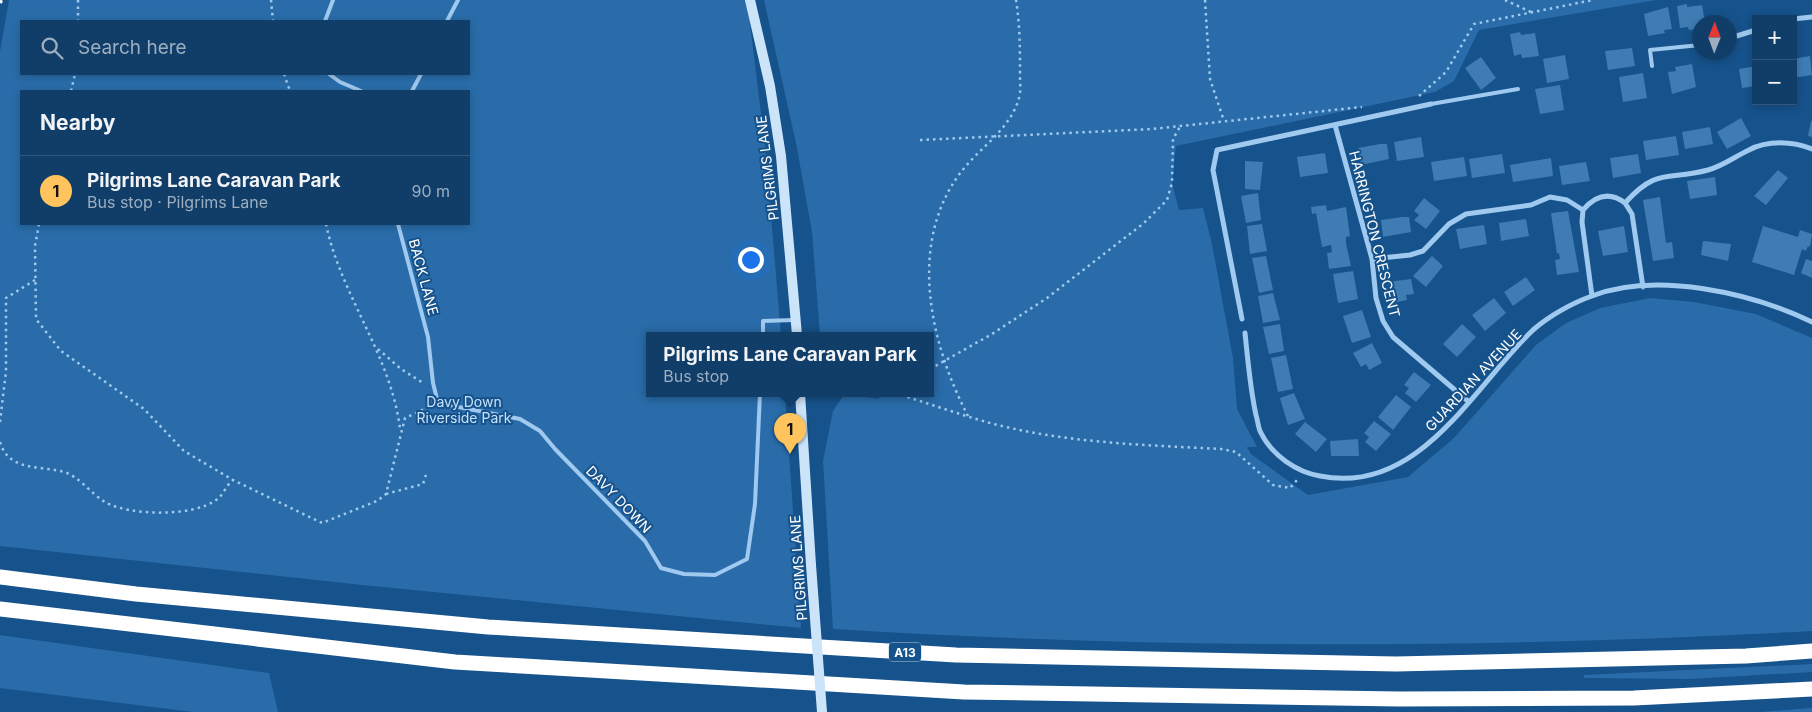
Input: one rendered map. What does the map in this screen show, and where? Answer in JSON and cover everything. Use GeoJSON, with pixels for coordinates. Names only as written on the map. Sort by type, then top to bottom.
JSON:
{"type":"FeatureCollection","features":[{"type":"Feature","properties":{"kind":"highway","name":"A13"},"geometry":{"type":"LineString","coordinates":[[0,577],[146,595],[488,627],[956,655],[1396,664],[1746,656],[1812,650]]}},
{"type":"Feature","properties":{"kind":"highway"},"geometry":{"type":"LineString","coordinates":[[0,609],[455,662],[964,692],[1408,699],[1634,698],[1812,690]]}},
{"type":"Feature","properties":{"kind":"main road","name":"PILGRIMS LANE"},"geometry":{"type":"LineString","coordinates":[[750,0],[770,86],[780,147],[797,332]]}},
{"type":"Feature","properties":{"kind":"main road","name":"PILGRIMS LANE"},"geometry":{"type":"LineString","coordinates":[[800,397],[822,712]]}},
{"type":"Feature","properties":{"kind":"street"},"geometry":{"type":"LineString","coordinates":[[1797,19],[1812,17]]}},
{"type":"Feature","properties":{"kind":"street"},"geometry":{"type":"LineString","coordinates":[[1737,36],[1752,31]]}},
{"type":"Feature","properties":{"kind":"street"},"geometry":{"type":"LineString","coordinates":[[1242,319],[1213,170],[1217,150],[1431,104]]}},
{"type":"Feature","properties":{"kind":"street","name":"HARRINGTON CRESCENT"},"geometry":{"type":"LineString","coordinates":[[1335,126],[1372,259],[1376,298],[1383,320],[1393,337],[1469,402]]}},
{"type":"Feature","properties":{"kind":"street"},"geometry":{"type":"LineString","coordinates":[[1625,203],[1647,182],[1657,178],[1706,171],[1725,165],[1750,149],[1773,143],[1801,145],[1812,149]]}},
{"type":"Feature","properties":{"kind":"street"},"geometry":{"type":"LineString","coordinates":[[1592,296],[1582,222],[1583,210],[1596,198],[1604,196],[1612,196],[1625,203],[1632,214],[1643,287]]}},
{"type":"Feature","properties":{"kind":"street"},"geometry":{"type":"LineString","coordinates":[[1372,259],[1410,255],[1423,251],[1449,224],[1466,214],[1531,205],[1550,197],[1567,200],[1583,210]]}},
{"type":"Feature","properties":{"kind":"street","name":"GUARDIAN AVENUE"},"geometry":{"type":"LineString","coordinates":[[1245,333],[1250,388],[1260,433],[1284,460],[1302,473],[1328,478],[1354,477],[1386,470],[1415,455],[1442,432],[1534,329],[1561,311],[1592,296],[1643,287],[1681,287],[1721,291],[1756,299],[1812,322]]}},
{"type":"Feature","properties":{"kind":"lane"},"geometry":{"type":"LineString","coordinates":[[325,20],[333,0]]}},
{"type":"Feature","properties":{"kind":"lane"},"geometry":{"type":"LineString","coordinates":[[448,20],[458,0]]}},
{"type":"Feature","properties":{"kind":"lane"},"geometry":{"type":"LineString","coordinates":[[1652,66],[1650,50],[1692,46]]}},
{"type":"Feature","properties":{"kind":"lane"},"geometry":{"type":"LineString","coordinates":[[330,75],[359,90]]}},
{"type":"Feature","properties":{"kind":"lane"},"geometry":{"type":"LineString","coordinates":[[413,90],[420,75]]}},
{"type":"Feature","properties":{"kind":"lane"},"geometry":{"type":"LineString","coordinates":[[1431,104],[1518,89]]}},
{"type":"Feature","properties":{"kind":"lane","name":"BACK LANE"},"geometry":{"type":"LineString","coordinates":[[398,225],[428,337],[433,383]]}},
{"type":"Feature","properties":{"kind":"lane"},"geometry":{"type":"LineString","coordinates":[[762,332],[763,321],[796,320]]}},
{"type":"Feature","properties":{"kind":"lane"},"geometry":{"type":"LineString","coordinates":[[433,383],[438,403]]}},
{"type":"Feature","properties":{"kind":"lane","name":"DAVY DOWN"},"geometry":{"type":"LineString","coordinates":[[438,403],[520,419],[540,430],[555,449],[645,541],[661,568],[684,574],[715,575],[747,559],[755,504],[760,397]]}},
{"type":"Feature","properties":{"kind":"path"},"geometry":{"type":"LineString","coordinates":[[78,0],[78,20]]}},
{"type":"Feature","properties":{"kind":"path"},"geometry":{"type":"LineString","coordinates":[[271,0],[273,20]]}},
{"type":"Feature","properties":{"kind":"path"},"geometry":{"type":"LineString","coordinates":[[968,416],[943,361],[932,315],[929,267],[937,218],[949,188],[970,160],[1002,131],[1020,98],[1020,28],[1016,0]]}},
{"type":"Feature","properties":{"kind":"path"},"geometry":{"type":"LineString","coordinates":[[1205,0],[1210,79],[1224,121]]}},
{"type":"Feature","properties":{"kind":"path"},"geometry":{"type":"LineString","coordinates":[[1506,0],[1533,13]]}},
{"type":"Feature","properties":{"kind":"path"},"geometry":{"type":"LineString","coordinates":[[1411,97],[1420,95],[1446,72],[1474,24],[1593,0]]}},
{"type":"Feature","properties":{"kind":"path"},"geometry":{"type":"LineString","coordinates":[[71,90],[75,75]]}},
{"type":"Feature","properties":{"kind":"path"},"geometry":{"type":"LineString","coordinates":[[284,75],[290,90]]}},
{"type":"Feature","properties":{"kind":"path"},"geometry":{"type":"LineString","coordinates":[[920,140],[1143,130],[1364,107]]}},
{"type":"Feature","properties":{"kind":"path"},"geometry":{"type":"LineString","coordinates":[[934,367],[992,334],[1047,298],[1144,223],[1167,200],[1172,183],[1173,139],[1181,125]]}},
{"type":"Feature","properties":{"kind":"path"},"geometry":{"type":"LineString","coordinates":[[39,225],[34,246],[36,319],[61,351],[144,408],[184,451],[233,480],[322,522],[377,501],[386,494],[423,484],[426,475]]}},
{"type":"Feature","properties":{"kind":"path"},"geometry":{"type":"LineString","coordinates":[[326,225],[332,252],[368,334],[377,348],[397,408],[400,430]]}},
{"type":"Feature","properties":{"kind":"path"},"geometry":{"type":"LineString","coordinates":[[0,422],[6,371],[6,298],[35,280]]}},
{"type":"Feature","properties":{"kind":"path"},"geometry":{"type":"LineString","coordinates":[[377,348],[401,369],[422,383],[433,383]]}},
{"type":"Feature","properties":{"kind":"path"},"geometry":{"type":"LineString","coordinates":[[908,397],[992,423],[1114,444],[1221,448],[1236,452],[1273,486],[1290,488],[1302,473]]}},
{"type":"Feature","properties":{"kind":"path"},"geometry":{"type":"LineString","coordinates":[[386,494],[400,430],[405,418],[438,403]]}},
{"type":"Feature","properties":{"kind":"path"},"geometry":{"type":"LineString","coordinates":[[0,442],[3,452],[17,465],[66,473],[106,502],[150,513],[186,512],[217,500],[233,480]]}},
{"type":"Feature","properties":{"kind":"green space","name":"Davy Down Riverside Park"},"geometry":{"type":"Polygon","coordinates":[[[9,0],[747,0],[766,154],[781,332],[646,332],[646,397],[785,397],[801,628],[362,585],[0,546],[0,52],[9,0]]]}},
{"type":"Feature","properties":{"kind":"green space"},"geometry":{"type":"Polygon","coordinates":[[[764,0],[1656,0],[1479,30],[1454,81],[1435,92],[1176,146],[1172,183],[1179,210],[1203,208],[1212,244],[1233,358],[1237,409],[1257,447],[1247,447],[1251,454],[1308,495],[1408,477],[1454,438],[1536,345],[1566,323],[1600,308],[1650,298],[1694,302],[1756,314],[1812,338],[1812,631],[1568,641],[1323,644],[1078,640],[955,636],[833,629],[823,461],[833,411],[842,397],[879,399],[878,397],[934,397],[934,332],[820,332],[812,232],[796,143],[764,0]]]}},
{"type":"Feature","properties":{"kind":"green space"},"geometry":{"type":"Polygon","coordinates":[[[0,635],[269,673],[278,712],[193,712],[0,688],[0,635]]]}},
{"type":"Feature","properties":{"kind":"green space"},"geometry":{"type":"Polygon","coordinates":[[[1812,664],[1812,672],[1690,679],[1584,678],[1584,675],[1812,664]]]}},
{"type":"Feature","properties":{"kind":"green space"},"geometry":{"type":"Polygon","coordinates":[[[1812,708],[1812,712],[1759,712],[1812,708]]]}},
{"type":"Feature","properties":{"kind":"building"},"geometry":{"type":"Polygon","coordinates":[[[1687,4],[1687,7],[1702,5],[1704,15],[1692,15],[1692,30],[1689,30],[1688,27],[1680,28],[1677,6],[1687,4]]]}},
{"type":"Feature","properties":{"kind":"building"},"geometry":{"type":"Polygon","coordinates":[[[1668,7],[1672,29],[1664,30],[1665,33],[1648,36],[1644,14],[1668,7]]]}},
{"type":"Feature","properties":{"kind":"building"},"geometry":{"type":"Polygon","coordinates":[[[1520,32],[1521,35],[1535,33],[1539,56],[1522,58],[1521,54],[1514,56],[1510,34],[1520,32]]]}},
{"type":"Feature","properties":{"kind":"building"},"geometry":{"type":"Polygon","coordinates":[[[1632,48],[1635,66],[1608,70],[1605,51],[1632,48]]]}},
{"type":"Feature","properties":{"kind":"building"},"geometry":{"type":"Polygon","coordinates":[[[1565,55],[1569,79],[1547,83],[1543,59],[1565,55]]]}},
{"type":"Feature","properties":{"kind":"building"},"geometry":{"type":"Polygon","coordinates":[[[1810,56],[1812,75],[1797,77],[1797,58],[1810,56]]]}},
{"type":"Feature","properties":{"kind":"building"},"geometry":{"type":"Polygon","coordinates":[[[1481,57],[1496,78],[1481,90],[1465,68],[1481,57]]]}},
{"type":"Feature","properties":{"kind":"building"},"geometry":{"type":"Polygon","coordinates":[[[1692,64],[1696,87],[1672,94],[1668,72],[1676,71],[1675,67],[1692,64]]]}},
{"type":"Feature","properties":{"kind":"building"},"geometry":{"type":"Polygon","coordinates":[[[1752,67],[1752,87],[1742,88],[1739,69],[1752,67]]]}},
{"type":"Feature","properties":{"kind":"building"},"geometry":{"type":"Polygon","coordinates":[[[1643,73],[1647,98],[1623,102],[1619,77],[1643,73]]]}},
{"type":"Feature","properties":{"kind":"building"},"geometry":{"type":"Polygon","coordinates":[[[1560,85],[1564,110],[1540,114],[1535,89],[1560,85]]]}},
{"type":"Feature","properties":{"kind":"building"},"geometry":{"type":"Polygon","coordinates":[[[1741,118],[1751,136],[1727,149],[1717,132],[1741,118]]]}},
{"type":"Feature","properties":{"kind":"building"},"geometry":{"type":"Polygon","coordinates":[[[1812,121],[1812,137],[1808,136],[1812,121]]]}},
{"type":"Feature","properties":{"kind":"building"},"geometry":{"type":"Polygon","coordinates":[[[1710,127],[1713,144],[1685,149],[1682,132],[1710,127]]]}},
{"type":"Feature","properties":{"kind":"building"},"geometry":{"type":"Polygon","coordinates":[[[1676,136],[1679,155],[1646,160],[1643,141],[1676,136]]]}},
{"type":"Feature","properties":{"kind":"building"},"geometry":{"type":"Polygon","coordinates":[[[1421,137],[1424,157],[1397,161],[1394,142],[1421,137]]]}},
{"type":"Feature","properties":{"kind":"building"},"geometry":{"type":"Polygon","coordinates":[[[1387,144],[1389,159],[1361,165],[1358,148],[1387,144]]]}},
{"type":"Feature","properties":{"kind":"building"},"geometry":{"type":"Polygon","coordinates":[[[1325,153],[1328,173],[1300,177],[1297,157],[1325,153]]]}},
{"type":"Feature","properties":{"kind":"building"},"geometry":{"type":"Polygon","coordinates":[[[1502,154],[1505,173],[1472,178],[1469,159],[1502,154]]]}},
{"type":"Feature","properties":{"kind":"building"},"geometry":{"type":"Polygon","coordinates":[[[1638,154],[1641,173],[1613,178],[1610,158],[1638,154]]]}},
{"type":"Feature","properties":{"kind":"building"},"geometry":{"type":"Polygon","coordinates":[[[1464,157],[1467,176],[1434,181],[1431,162],[1464,157]]]}},
{"type":"Feature","properties":{"kind":"building"},"geometry":{"type":"Polygon","coordinates":[[[1551,158],[1553,176],[1513,182],[1510,165],[1551,158]]]}},
{"type":"Feature","properties":{"kind":"building"},"geometry":{"type":"Polygon","coordinates":[[[1245,161],[1263,162],[1260,190],[1245,189],[1245,161]]]}},
{"type":"Feature","properties":{"kind":"building"},"geometry":{"type":"Polygon","coordinates":[[[1586,162],[1590,181],[1562,185],[1559,166],[1586,162]]]}},
{"type":"Feature","properties":{"kind":"building"},"geometry":{"type":"Polygon","coordinates":[[[1778,170],[1788,178],[1766,205],[1754,196],[1778,170]]]}},
{"type":"Feature","properties":{"kind":"building"},"geometry":{"type":"Polygon","coordinates":[[[1715,177],[1717,195],[1690,199],[1687,181],[1715,177]]]}},
{"type":"Feature","properties":{"kind":"building"},"geometry":{"type":"Polygon","coordinates":[[[1258,193],[1261,220],[1246,223],[1241,196],[1258,193]]]}},
{"type":"Feature","properties":{"kind":"building"},"geometry":{"type":"Polygon","coordinates":[[[1660,197],[1666,243],[1672,242],[1674,258],[1653,261],[1643,200],[1660,197]]]}},
{"type":"Feature","properties":{"kind":"building"},"geometry":{"type":"Polygon","coordinates":[[[1424,198],[1440,211],[1426,229],[1414,220],[1419,215],[1414,211],[1424,198]]]}},
{"type":"Feature","properties":{"kind":"building"},"geometry":{"type":"Polygon","coordinates":[[[1326,205],[1327,211],[1346,207],[1350,236],[1346,237],[1346,243],[1351,266],[1329,269],[1327,253],[1332,252],[1331,245],[1322,247],[1316,213],[1312,214],[1311,207],[1326,205]]]}},
{"type":"Feature","properties":{"kind":"building"},"geometry":{"type":"Polygon","coordinates":[[[1568,211],[1579,272],[1557,275],[1555,260],[1560,259],[1559,253],[1557,254],[1551,213],[1568,211]]]}},
{"type":"Feature","properties":{"kind":"building"},"geometry":{"type":"Polygon","coordinates":[[[1409,217],[1411,232],[1383,237],[1381,220],[1409,217]]]}},
{"type":"Feature","properties":{"kind":"building"},"geometry":{"type":"Polygon","coordinates":[[[1526,219],[1529,236],[1501,241],[1499,223],[1526,219]]]}},
{"type":"Feature","properties":{"kind":"building"},"geometry":{"type":"Polygon","coordinates":[[[1262,224],[1267,251],[1250,254],[1247,226],[1262,224]]]}},
{"type":"Feature","properties":{"kind":"building"},"geometry":{"type":"Polygon","coordinates":[[[1484,225],[1487,244],[1460,249],[1456,229],[1484,225]]]}},
{"type":"Feature","properties":{"kind":"building"},"geometry":{"type":"Polygon","coordinates":[[[1624,226],[1628,252],[1603,256],[1598,231],[1624,226]]]}},
{"type":"Feature","properties":{"kind":"building"},"geometry":{"type":"Polygon","coordinates":[[[1763,226],[1798,237],[1800,230],[1812,234],[1810,247],[1808,246],[1806,251],[1802,249],[1794,275],[1752,262],[1763,226]]]}},
{"type":"Feature","properties":{"kind":"building"},"geometry":{"type":"Polygon","coordinates":[[[1703,241],[1731,244],[1728,261],[1701,255],[1703,241]]]}},
{"type":"Feature","properties":{"kind":"building"},"geometry":{"type":"Polygon","coordinates":[[[1266,256],[1273,290],[1259,293],[1252,258],[1266,256]]]}},
{"type":"Feature","properties":{"kind":"building"},"geometry":{"type":"Polygon","coordinates":[[[1432,256],[1443,266],[1426,287],[1413,276],[1432,256]]]}},
{"type":"Feature","properties":{"kind":"building"},"geometry":{"type":"Polygon","coordinates":[[[1806,259],[1812,261],[1812,278],[1801,273],[1806,259]]]}},
{"type":"Feature","properties":{"kind":"building"},"geometry":{"type":"Polygon","coordinates":[[[1353,271],[1358,299],[1338,303],[1333,274],[1353,271]]]}},
{"type":"Feature","properties":{"kind":"building"},"geometry":{"type":"Polygon","coordinates":[[[1526,277],[1535,290],[1513,306],[1504,292],[1526,277]]]}},
{"type":"Feature","properties":{"kind":"building"},"geometry":{"type":"Polygon","coordinates":[[[1411,279],[1414,294],[1406,295],[1407,300],[1392,303],[1388,282],[1411,279]]]}},
{"type":"Feature","properties":{"kind":"building"},"geometry":{"type":"Polygon","coordinates":[[[1273,293],[1280,320],[1263,323],[1258,296],[1273,293]]]}},
{"type":"Feature","properties":{"kind":"building"},"geometry":{"type":"Polygon","coordinates":[[[1494,298],[1506,313],[1485,331],[1472,315],[1494,298]]]}},
{"type":"Feature","properties":{"kind":"building"},"geometry":{"type":"Polygon","coordinates":[[[1362,310],[1371,337],[1352,343],[1343,316],[1362,310]]]}},
{"type":"Feature","properties":{"kind":"building"},"geometry":{"type":"Polygon","coordinates":[[[1280,324],[1284,351],[1269,354],[1263,327],[1280,324]]]}},
{"type":"Feature","properties":{"kind":"building"},"geometry":{"type":"Polygon","coordinates":[[[1462,324],[1476,337],[1457,357],[1443,344],[1462,324]]]}},
{"type":"Feature","properties":{"kind":"building"},"geometry":{"type":"Polygon","coordinates":[[[1372,343],[1382,363],[1369,370],[1366,364],[1361,367],[1353,353],[1372,343]]]}},
{"type":"Feature","properties":{"kind":"building"},"geometry":{"type":"Polygon","coordinates":[[[1286,355],[1293,389],[1278,392],[1271,358],[1286,355]]]}},
{"type":"Feature","properties":{"kind":"building"},"geometry":{"type":"Polygon","coordinates":[[[1414,372],[1431,385],[1416,402],[1405,393],[1409,388],[1404,385],[1414,372]]]}},
{"type":"Feature","properties":{"kind":"building"},"geometry":{"type":"Polygon","coordinates":[[[1294,393],[1305,419],[1288,425],[1280,398],[1294,393]]]}},
{"type":"Feature","properties":{"kind":"building"},"geometry":{"type":"Polygon","coordinates":[[[1396,395],[1411,407],[1393,430],[1378,417],[1396,395]]]}},
{"type":"Feature","properties":{"kind":"building"},"geometry":{"type":"Polygon","coordinates":[[[1374,421],[1391,434],[1376,451],[1365,442],[1369,437],[1364,433],[1374,421]]]}},
{"type":"Feature","properties":{"kind":"building"},"geometry":{"type":"Polygon","coordinates":[[[1305,422],[1327,439],[1316,452],[1295,434],[1305,422]]]}},
{"type":"Feature","properties":{"kind":"building"},"geometry":{"type":"Polygon","coordinates":[[[1358,439],[1359,456],[1331,456],[1330,441],[1358,439]]]}},
{"type":"Feature","properties":{"kind":"place","name":"Pilgrims Lane Caravan Park"},"geometry":{"type":"Point","coordinates":[790,454]}}]}
